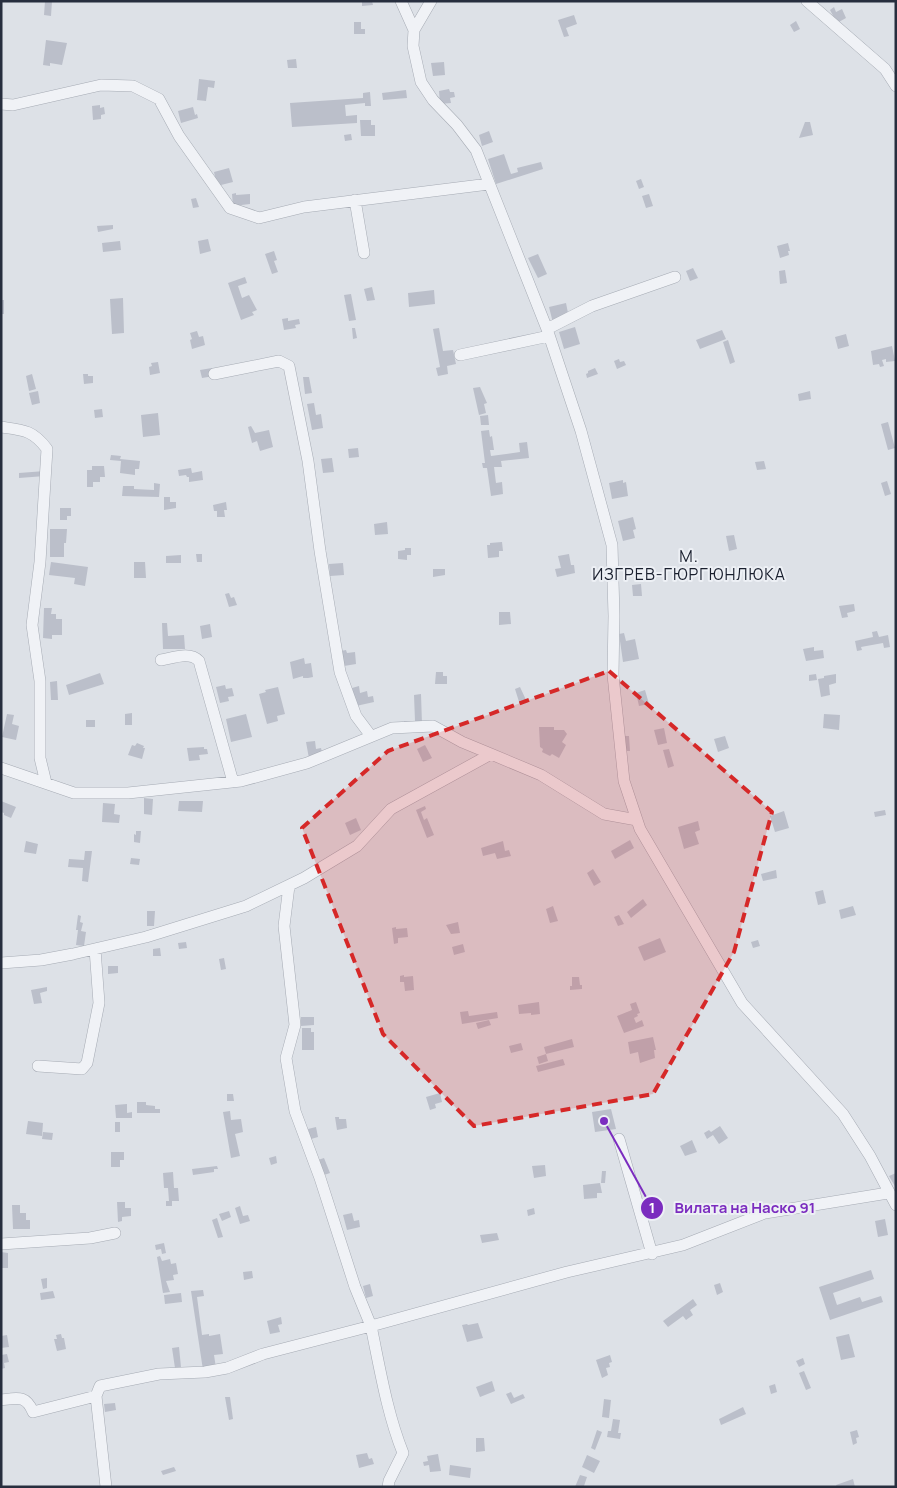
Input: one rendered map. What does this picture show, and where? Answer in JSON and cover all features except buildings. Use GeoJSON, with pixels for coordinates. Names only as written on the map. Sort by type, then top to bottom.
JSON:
{"type":"FeatureCollection","features":[{"type":"Feature","properties":{"kind":"street"},"geometry":{"type":"LineString","coordinates":[[401,1],[414,30]]}},
{"type":"Feature","properties":{"kind":"street"},"geometry":{"type":"LineString","coordinates":[[431,1],[414,30],[413,46],[421,82],[433,100],[457,125],[476,150],[548,332],[580,431],[612,545],[613,675],[624,781],[640,829],[694,918],[742,1003],[843,1114],[870,1156],[896,1205]]}},
{"type":"Feature","properties":{"kind":"street"},"geometry":{"type":"LineString","coordinates":[[807,1],[886,69],[896,86]]}},
{"type":"Feature","properties":{"kind":"street"},"geometry":{"type":"LineString","coordinates":[[1,104],[12,105],[101,85],[133,86],[159,99],[179,136],[230,208],[259,218],[304,207],[489,184]]}},
{"type":"Feature","properties":{"kind":"street"},"geometry":{"type":"LineString","coordinates":[[355,200],[364,253]]}},
{"type":"Feature","properties":{"kind":"street"},"geometry":{"type":"LineString","coordinates":[[460,355],[548,332],[592,306],[675,277]]}},
{"type":"Feature","properties":{"kind":"street"},"geometry":{"type":"LineString","coordinates":[[214,374],[279,361],[288,366],[308,461],[340,672],[356,716],[371,736]]}},
{"type":"Feature","properties":{"kind":"street"},"geometry":{"type":"LineString","coordinates":[[1,427],[28,431],[40,440],[47,449],[40,562],[32,625],[40,681],[40,758],[46,783]]}},
{"type":"Feature","properties":{"kind":"street"},"geometry":{"type":"LineString","coordinates":[[161,660],[188,655],[199,661],[233,782]]}},
{"type":"Feature","properties":{"kind":"street"},"geometry":{"type":"LineString","coordinates":[[1,768],[74,793],[128,793],[233,782],[307,763],[392,728],[433,726],[462,742],[541,776],[604,814],[637,820]]}},
{"type":"Feature","properties":{"kind":"street"},"geometry":{"type":"LineString","coordinates":[[1,963],[41,960],[95,948],[191,924],[246,906],[304,878],[358,846],[391,809],[491,754]]}},
{"type":"Feature","properties":{"kind":"street"},"geometry":{"type":"LineString","coordinates":[[289,886],[284,926],[295,1025],[286,1058],[295,1111],[320,1178],[355,1287],[371,1326],[382,1382],[403,1453],[388,1487]]}},
{"type":"Feature","properties":{"kind":"street"},"geometry":{"type":"LineString","coordinates":[[38,1066],[82,1069],[87,1063],[99,1004],[95,948]]}},
{"type":"Feature","properties":{"kind":"street"},"geometry":{"type":"LineString","coordinates":[[619,1139],[652,1254]]}},
{"type":"Feature","properties":{"kind":"street"},"geometry":{"type":"LineString","coordinates":[[106,1487],[96,1396],[100,1386],[159,1374],[205,1372],[227,1368],[263,1354],[567,1272],[683,1246],[764,1212],[888,1192]]}},
{"type":"Feature","properties":{"kind":"street"},"geometry":{"type":"LineString","coordinates":[[1,1244],[90,1238],[115,1234]]}},
{"type":"Feature","properties":{"kind":"street"},"geometry":{"type":"LineString","coordinates":[[1,1400],[25,1399],[30,1403],[33,1412],[96,1396]]}},
{"type":"Feature","properties":{"kind":"highlighted area"},"geometry":{"type":"Polygon","coordinates":[[[609,671],[772,812],[734,952],[653,1094],[474,1126],[383,1034],[302,828],[388,751],[609,671]]]}},
{"type":"Feature","properties":{"kind":"place","name":"Вилата на Наско 91"},"geometry":{"type":"Point","coordinates":[604,1121]}},
{"type":"Feature","properties":{"kind":"district","name":"М. ИЗГРЕВ-ГЮРГЮНЛЮКА"},"geometry":{"type":"Point","coordinates":[689,565]}}]}
